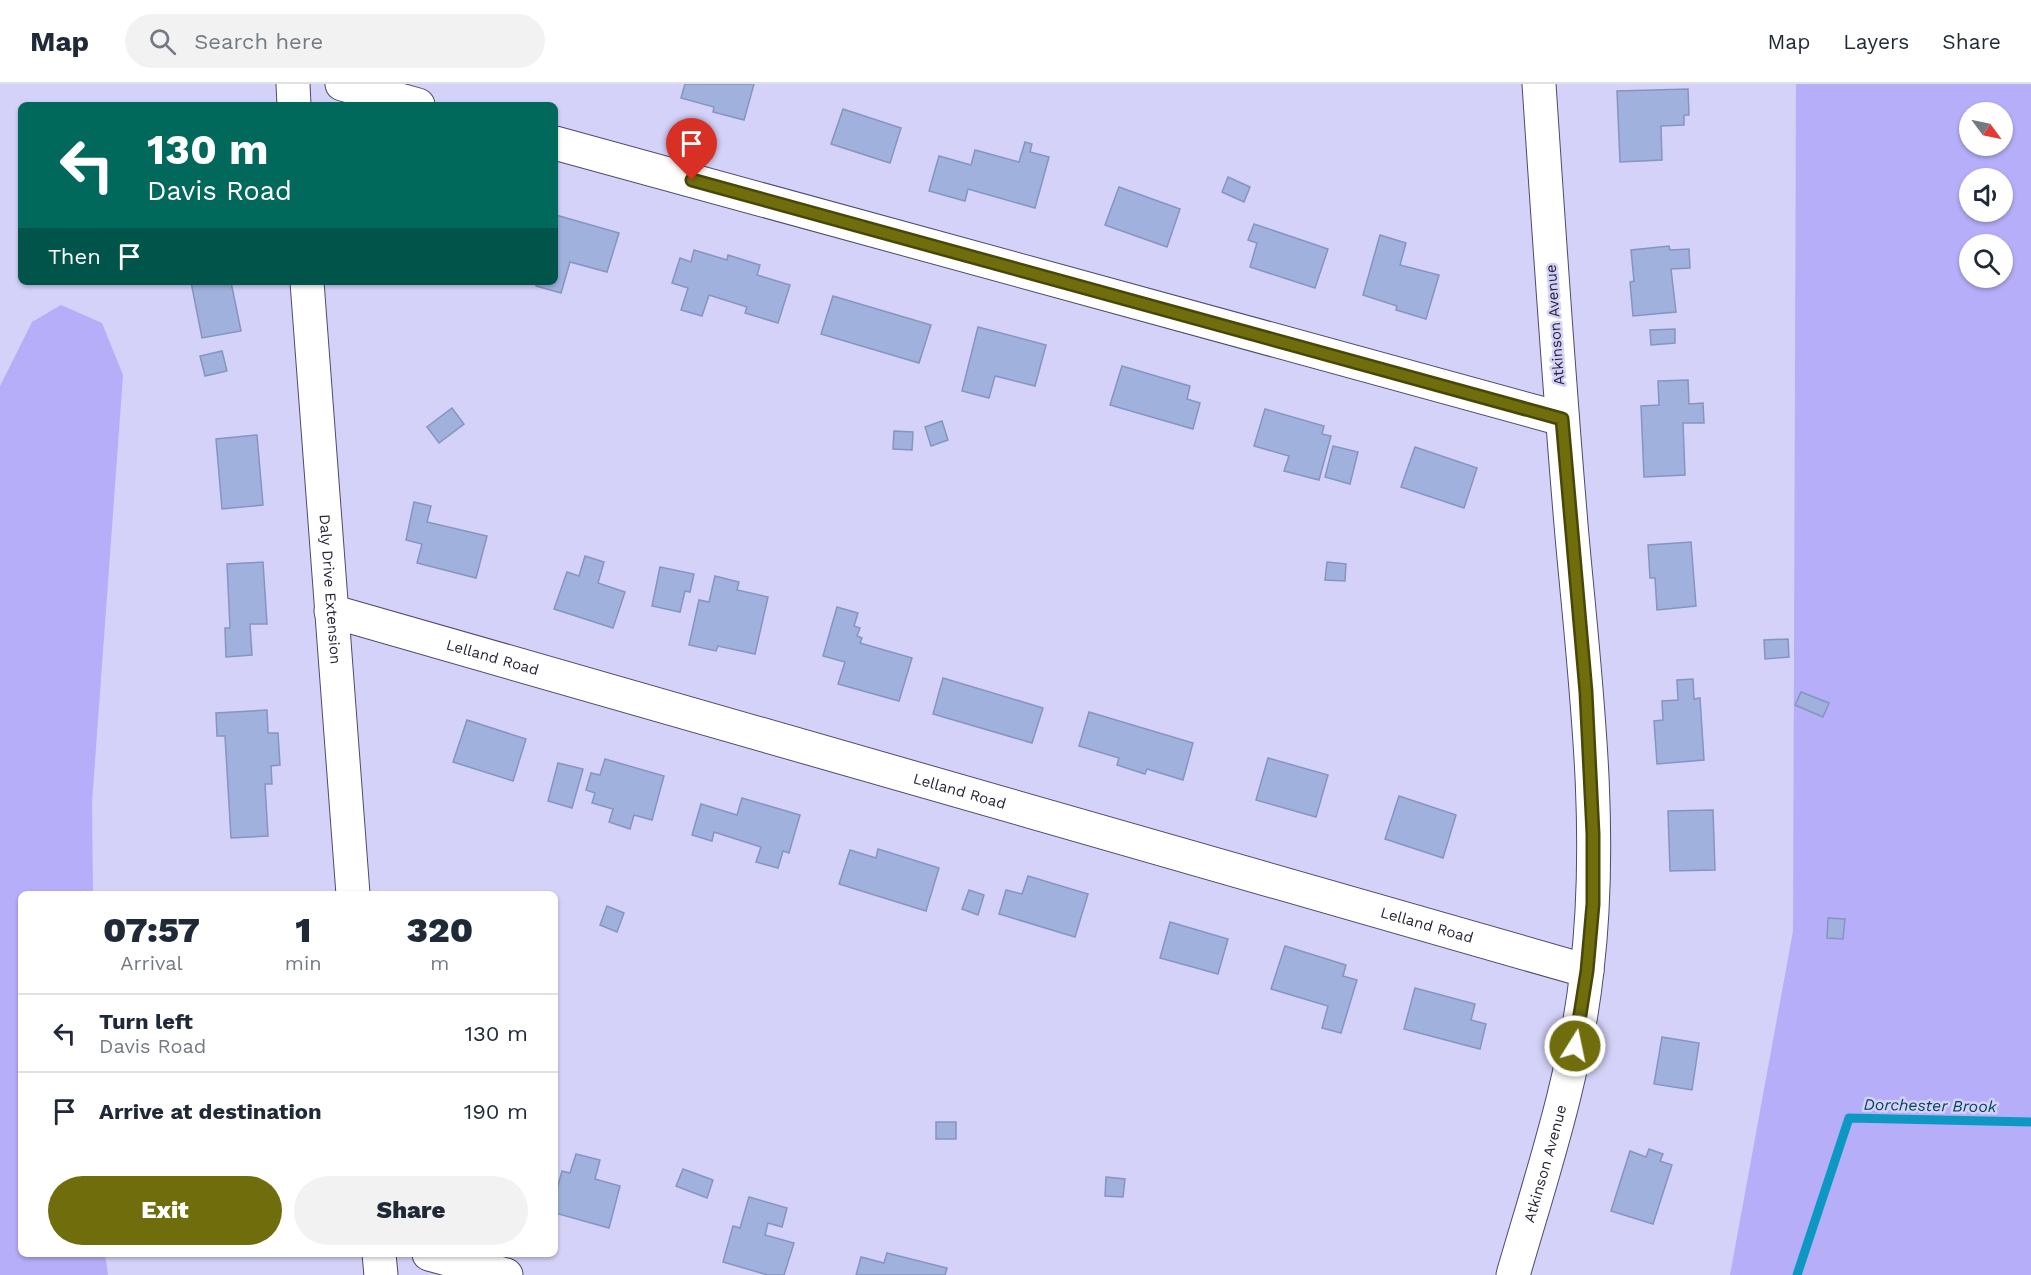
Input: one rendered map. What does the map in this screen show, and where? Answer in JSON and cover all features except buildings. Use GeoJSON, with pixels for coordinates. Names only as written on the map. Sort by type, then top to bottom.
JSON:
{"type":"FeatureCollection","features":[{"type":"Feature","properties":{"kind":"street"},"geometry":{"type":"LineString","coordinates":[[293,84],[294,102]]}},
{"type":"Feature","properties":{"kind":"street"},"geometry":{"type":"LineString","coordinates":[[342,84],[407,102]]}},
{"type":"Feature","properties":{"kind":"street","name":"Atkinson Avenue"},"geometry":{"type":"LineString","coordinates":[[1513,1275],[1572,1063],[1587,971],[1593,904],[1591,761],[1562,419],[1539,84]]}},
{"type":"Feature","properties":{"kind":"street"},"geometry":{"type":"LineString","coordinates":[[558,144],[1562,419]]}},
{"type":"Feature","properties":{"kind":"street","name":"Daly Drive Extension"},"geometry":{"type":"LineString","coordinates":[[307,285],[352,891]]}},
{"type":"Feature","properties":{"kind":"street","name":"Lelland Road"},"geometry":{"type":"LineString","coordinates":[[332,611],[1587,971]]}},
{"type":"Feature","properties":{"kind":"street"},"geometry":{"type":"LineString","coordinates":[[379,1257],[381,1275]]}},
{"type":"Feature","properties":{"kind":"street"},"geometry":{"type":"LineString","coordinates":[[440,1257],[506,1275]]}},
{"type":"Feature","properties":{"kind":"shaded area"},"geometry":{"type":"Polygon","coordinates":[[[1796,84],[2031,84],[2031,1275],[1730,1275],[1793,931],[1796,84]]]}},
{"type":"Feature","properties":{"kind":"shaded area"},"geometry":{"type":"Polygon","coordinates":[[[61,305],[102,323],[123,375],[92,803],[93,891],[18,891],[18,1257],[105,1257],[108,1275],[0,1275],[0,386],[32,322],[61,305]]]}},
{"type":"Feature","properties":{"kind":"waterway","name":"Dorchester Brook"},"geometry":{"type":"LineString","coordinates":[[1797,1275],[1849,1118],[2031,1122]]}},
{"type":"Feature","properties":{"kind":"route"},"geometry":{"type":"LineString","coordinates":[[692,180],[1562,419],[1586,692],[1593,834],[1593,904],[1587,971],[1575,1046]]}}]}
